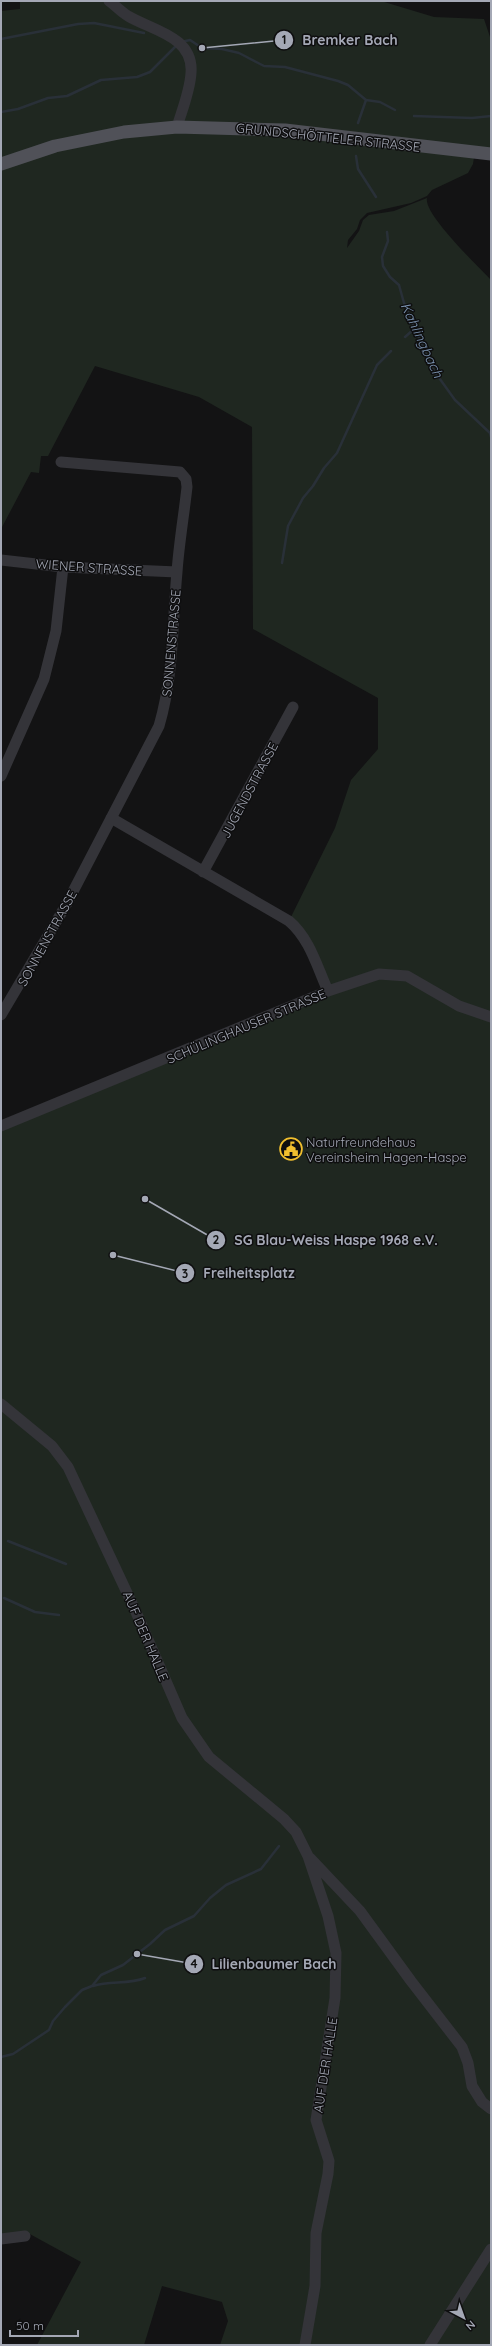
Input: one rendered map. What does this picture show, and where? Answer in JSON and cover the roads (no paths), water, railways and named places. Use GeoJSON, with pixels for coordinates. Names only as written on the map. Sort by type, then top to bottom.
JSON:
{"type":"FeatureCollection","features":[{"type":"Feature","properties":{"kind":"main road","name":"GRUNDSCHÖTTELER STRASSE"},"geometry":{"type":"LineString","coordinates":[[1,164],[70,143],[124,132],[177,127],[285,130],[491,154]]}},
{"type":"Feature","properties":{"kind":"street"},"geometry":{"type":"LineString","coordinates":[[109,1],[128,16],[160,29],[179,44],[189,58],[192,72],[177,127]]}},
{"type":"Feature","properties":{"kind":"street","name":"SONNENSTRASSE"},"geometry":{"type":"LineString","coordinates":[[1,1015],[66,905],[159,728],[166,703],[174,637],[176,572],[187,487],[184,475],[180,472],[61,462]]}},
{"type":"Feature","properties":{"kind":"street","name":"WIENER STRASSE"},"geometry":{"type":"LineString","coordinates":[[1,560],[64,567],[176,572]]}},
{"type":"Feature","properties":{"kind":"street"},"geometry":{"type":"LineString","coordinates":[[1,776],[44,679],[56,631],[64,567]]}},
{"type":"Feature","properties":{"kind":"street","name":"JUGENDSTRASSE"},"geometry":{"type":"LineString","coordinates":[[203,872],[293,707]]}},
{"type":"Feature","properties":{"kind":"street"},"geometry":{"type":"LineString","coordinates":[[111,818],[203,872],[272,910],[299,930],[328,991]]}},
{"type":"Feature","properties":{"kind":"street","name":"SCHÜLINGHAUSER STRASSE"},"geometry":{"type":"LineString","coordinates":[[1,1126],[328,991],[379,974],[407,976],[459,1006],[491,1018]]}},
{"type":"Feature","properties":{"kind":"street","name":"AUF DER HALLE"},"geometry":{"type":"LineString","coordinates":[[1,1404],[52,1446],[68,1467],[136,1612],[182,1718],[199,1744],[218,1765],[284,1819],[296,1832],[308,1856],[328,1916],[336,1953],[335,1998],[316,2120],[328,2161],[328,2174],[316,2233],[315,2286],[305,2345]]}},
{"type":"Feature","properties":{"kind":"street","name":"AUF DER HALLE"},"geometry":{"type":"LineString","coordinates":[[308,1856],[360,1911],[462,2047],[468,2063],[472,2086],[482,2102],[491,2108]]}},
{"type":"Feature","properties":{"kind":"street"},"geometry":{"type":"LineString","coordinates":[[1,2239],[25,2236]]}},
{"type":"Feature","properties":{"kind":"street"},"geometry":{"type":"LineString","coordinates":[[430,2345],[491,2249]]}},
{"type":"Feature","properties":{"kind":"waterway"},"geometry":{"type":"LineString","coordinates":[[1,39],[78,24],[94,23],[144,33]]}},
{"type":"Feature","properties":{"kind":"waterway"},"geometry":{"type":"LineString","coordinates":[[181,42],[190,40],[202,48],[222,49],[239,53],[264,66],[285,67],[338,81],[348,85],[366,100],[380,102],[395,110]]}},
{"type":"Feature","properties":{"kind":"waterway"},"geometry":{"type":"LineString","coordinates":[[1,112],[18,109],[48,98],[67,96],[101,80],[137,77],[150,72],[177,45]]}},
{"type":"Feature","properties":{"kind":"waterway"},"geometry":{"type":"LineString","coordinates":[[358,123],[366,100]]}},
{"type":"Feature","properties":{"kind":"waterway"},"geometry":{"type":"LineString","coordinates":[[414,116],[472,118],[491,116]]}},
{"type":"Feature","properties":{"kind":"waterway"},"geometry":{"type":"LineString","coordinates":[[356,156],[358,169],[376,197]]}},
{"type":"Feature","properties":{"kind":"waterway","name":"Kahlingbach"},"geometry":{"type":"LineString","coordinates":[[387,232],[388,241],[382,257],[383,266],[390,277],[399,285],[404,303],[432,368],[455,400],[490,433],[491,437]]}},
{"type":"Feature","properties":{"kind":"waterway"},"geometry":{"type":"LineString","coordinates":[[405,337],[414,329]]}},
{"type":"Feature","properties":{"kind":"waterway"},"geometry":{"type":"LineString","coordinates":[[282,563],[288,526],[303,498],[313,486],[324,468],[337,453],[377,365],[391,351]]}},
{"type":"Feature","properties":{"kind":"waterway"},"geometry":{"type":"LineString","coordinates":[[8,1541],[66,1564]]}},
{"type":"Feature","properties":{"kind":"waterway"},"geometry":{"type":"LineString","coordinates":[[4,1598],[35,1612],[59,1615]]}},
{"type":"Feature","properties":{"kind":"waterway"},"geometry":{"type":"LineString","coordinates":[[1,2057],[13,2054],[49,2030],[53,2021],[82,1990],[92,1986],[101,1975],[123,1965],[165,1930],[194,1916],[210,1898],[226,1885],[261,1869],[279,1846]]}},
{"type":"Feature","properties":{"kind":"waterway"},"geometry":{"type":"LineString","coordinates":[[93,1986],[145,1978]]}},
{"type":"Feature","properties":{"kind":"place","name":"Bremker Bach"},"geometry":{"type":"Point","coordinates":[202,48]}},
{"type":"Feature","properties":{"kind":"place","name":"Naturfreundehaus Vereinsheim Hagen-Haspe"},"geometry":{"type":"Point","coordinates":[291,1149]}},
{"type":"Feature","properties":{"kind":"place","name":"SG Blau-Weiss Haspe 1968 e.V."},"geometry":{"type":"Point","coordinates":[145,1199]}},
{"type":"Feature","properties":{"kind":"place","name":"Freiheitsplatz"},"geometry":{"type":"Point","coordinates":[113,1255]}},
{"type":"Feature","properties":{"kind":"place","name":"Lilienbaumer Bach"},"geometry":{"type":"Point","coordinates":[137,1954]}}]}
